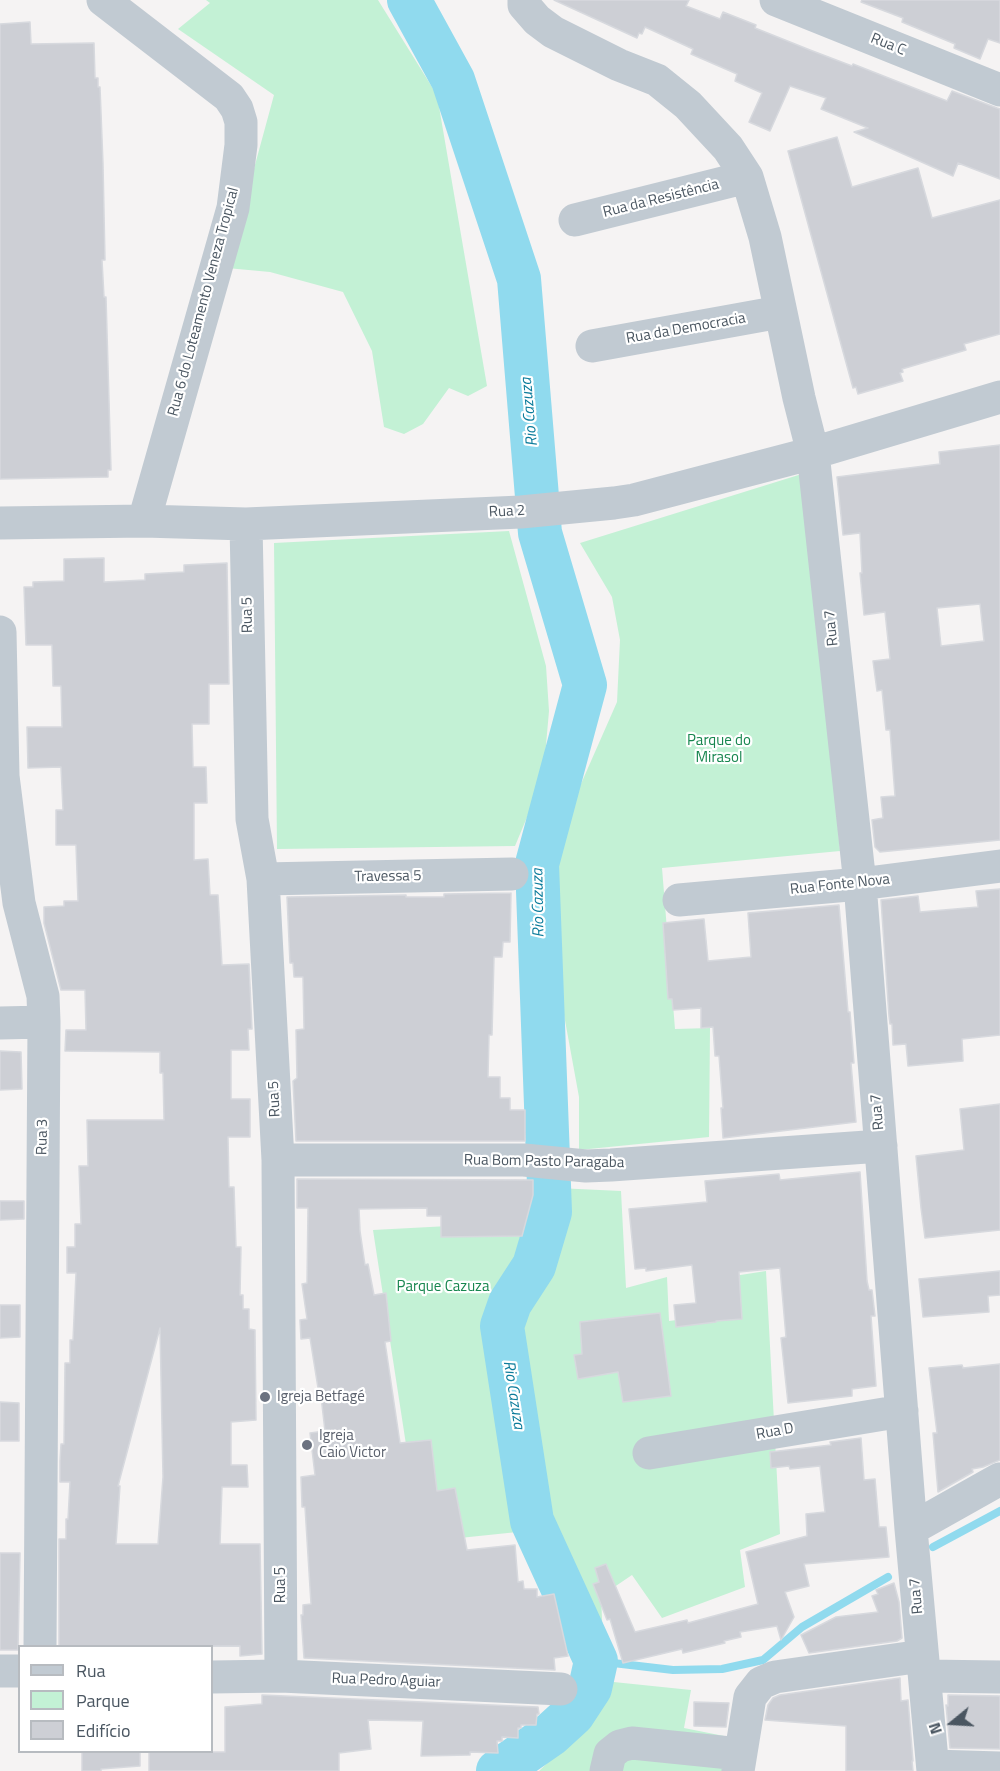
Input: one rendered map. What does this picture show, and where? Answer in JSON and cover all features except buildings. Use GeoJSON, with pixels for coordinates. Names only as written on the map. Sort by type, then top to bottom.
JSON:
{"type":"FeatureCollection","features":[{"type":"Feature","properties":{"kind":"street","name":"Rua 6 do Loteamento Veneza Tropical"},"geometry":{"type":"LineString","coordinates":[[103,0],[229,96],[237,109],[241,122],[241,145],[233,208],[144,521]]}},
{"type":"Feature","properties":{"kind":"street","name":"Rua 7"},"geometry":{"type":"LineString","coordinates":[[524,0],[525,6],[537,20],[553,32],[609,60],[657,80],[688,105],[728,148],[747,177],[765,237],[813,453],[860,884],[911,1528],[933,1768]]}},
{"type":"Feature","properties":{"kind":"street","name":"Rua C"},"geometry":{"type":"LineString","coordinates":[[776,0],[1000,90]]}},
{"type":"Feature","properties":{"kind":"street","name":"Rua da Resistência"},"geometry":{"type":"LineString","coordinates":[[575,220],[747,177]]}},
{"type":"Feature","properties":{"kind":"street","name":"Rua da Democracia"},"geometry":{"type":"LineString","coordinates":[[592,346],[780,312]]}},
{"type":"Feature","properties":{"kind":"street","name":"Rua 2"},"geometry":{"type":"LineString","coordinates":[[0,524],[144,521],[246,524],[572,508],[634,500],[813,453],[1000,397]]}},
{"type":"Feature","properties":{"kind":"street","name":"Rua 5"},"geometry":{"type":"LineString","coordinates":[[246,524],[252,819],[263,879],[278,1160],[281,1676]]}},
{"type":"Feature","properties":{"kind":"street","name":"Rua 3"},"geometry":{"type":"LineString","coordinates":[[0,632],[1,776],[19,903],[43,996],[40,1645]]}},
{"type":"Feature","properties":{"kind":"street","name":"Rua Fonte Nova"},"geometry":{"type":"LineString","coordinates":[[679,900],[860,884],[1000,866]]}},
{"type":"Feature","properties":{"kind":"street","name":"Travessa 5"},"geometry":{"type":"LineString","coordinates":[[263,879],[512,874]]}},
{"type":"Feature","properties":{"kind":"street"},"geometry":{"type":"LineString","coordinates":[[0,1023],[44,1022]]}},
{"type":"Feature","properties":{"kind":"street","name":"Rua Bom Pasto Paragaba"},"geometry":{"type":"LineString","coordinates":[[278,1160],[524,1160],[586,1166],[881,1146]]}},
{"type":"Feature","properties":{"kind":"street","name":"Rua D"},"geometry":{"type":"LineString","coordinates":[[649,1453],[902,1411]]}},
{"type":"Feature","properties":{"kind":"street"},"geometry":{"type":"LineString","coordinates":[[911,1528],[1000,1479]]}},
{"type":"Feature","properties":{"kind":"street"},"geometry":{"type":"LineString","coordinates":[[606,1771],[610,1754],[620,1746],[632,1743],[739,1762],[750,1697],[761,1683],[775,1677],[924,1666],[1000,1677]]}},
{"type":"Feature","properties":{"kind":"street"},"geometry":{"type":"LineString","coordinates":[[0,1671],[18,1671]]}},
{"type":"Feature","properties":{"kind":"street","name":"Rua Pedro Aguiar"},"geometry":{"type":"LineString","coordinates":[[213,1677],[281,1676],[561,1689]]}},
{"type":"Feature","properties":{"kind":"street"},"geometry":{"type":"LineString","coordinates":[[933,1768],[1000,1768]]}},
{"type":"Feature","properties":{"kind":"green space"},"geometry":{"type":"Polygon","coordinates":[[[206,0],[378,0],[437,95],[487,386],[468,396],[449,388],[423,424],[404,434],[384,427],[372,351],[343,292],[270,272],[227,268],[274,95],[178,29],[210,3],[206,0]]]}},
{"type":"Feature","properties":{"kind":"green space","name":"Parque do Mirasol"},"geometry":{"type":"Polygon","coordinates":[[[805,473],[840,851],[662,868],[675,1029],[710,1028],[709,1137],[579,1150],[579,1097],[560,993],[557,864],[573,802],[617,702],[620,640],[612,597],[580,543],[805,473]]]}},
{"type":"Feature","properties":{"kind":"green space"},"geometry":{"type":"Polygon","coordinates":[[[509,531],[546,666],[549,711],[543,779],[515,846],[277,849],[274,543],[509,531]]]}},
{"type":"Feature","properties":{"kind":"green space"},"geometry":{"type":"Polygon","coordinates":[[[557,1188],[621,1191],[626,1288],[667,1277],[669,1321],[737,1312],[734,1276],[766,1271],[780,1534],[740,1550],[745,1587],[662,1618],[632,1575],[601,1596],[603,1641],[540,1493],[515,1349],[531,1245],[557,1188]]]}},
{"type":"Feature","properties":{"kind":"green space","name":"Parque Cazuza"},"geometry":{"type":"Polygon","coordinates":[[[524,1222],[497,1326],[527,1531],[421,1542],[373,1230],[524,1222]]]}},
{"type":"Feature","properties":{"kind":"green space"},"geometry":{"type":"Polygon","coordinates":[[[604,1681],[691,1690],[684,1728],[729,1737],[724,1771],[539,1771],[564,1747],[604,1681]]]}},
{"type":"Feature","properties":{"kind":"waterway","name":"Rio Cazuza"},"geometry":{"type":"LineString","coordinates":[[409,0],[453,80],[519,279],[540,533],[585,685],[537,864],[550,1212],[534,1266],[510,1303],[502,1326],[532,1521],[596,1661],[590,1688],[573,1714],[550,1735],[498,1771]]}},
{"type":"Feature","properties":{"kind":"waterway"},"geometry":{"type":"LineString","coordinates":[[933,1547],[1000,1511]]}},
{"type":"Feature","properties":{"kind":"waterway"},"geometry":{"type":"LineString","coordinates":[[596,1661],[673,1670],[722,1669],[763,1660],[802,1627],[888,1577]]}},
{"type":"Feature","properties":{"kind":"place","name":"Igreja Betfagé"},"geometry":{"type":"Point","coordinates":[265,1397]}},
{"type":"Feature","properties":{"kind":"place","name":"Igreja Caio Victor"},"geometry":{"type":"Point","coordinates":[307,1445]}}]}
